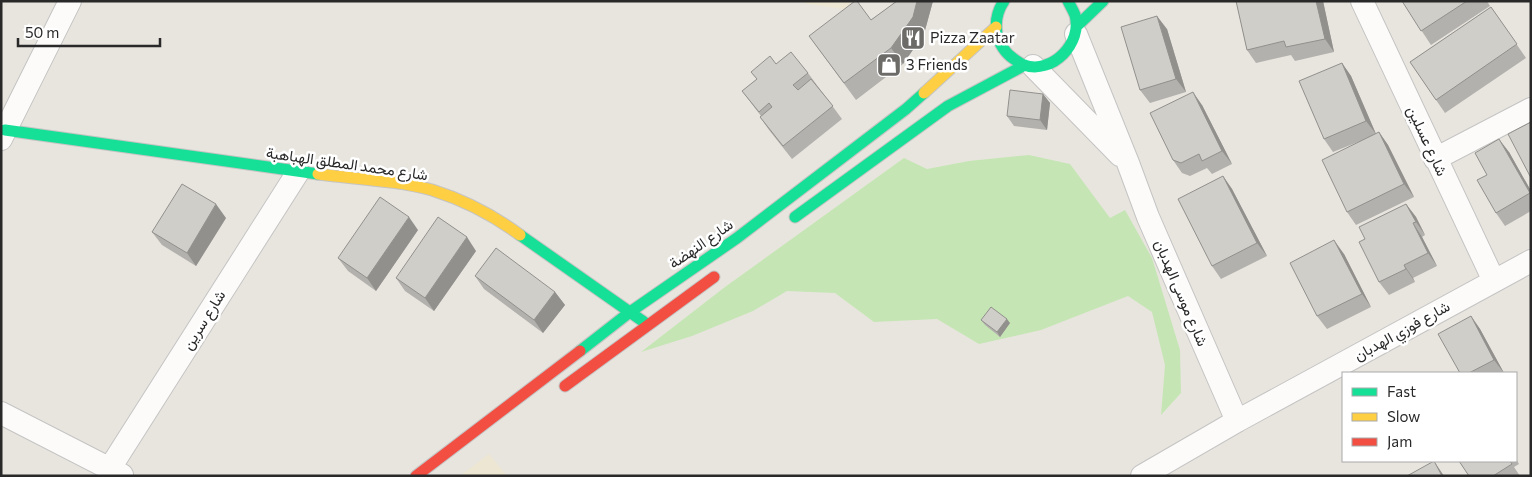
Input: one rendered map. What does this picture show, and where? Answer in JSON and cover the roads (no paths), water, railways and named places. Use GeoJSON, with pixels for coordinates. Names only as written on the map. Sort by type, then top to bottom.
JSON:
{"type":"FeatureCollection","features":[{"type":"Feature","properties":{"kind":"street"},"geometry":{"type":"LineString","coordinates":[[3,134],[70,1]]}},
{"type":"Feature","properties":{"kind":"street"},"geometry":{"type":"LineString","coordinates":[[996,11],[998,40],[1004,51],[1014,60],[1029,65],[1045,65],[1056,61],[1065,54],[1072,44],[1076,30],[1075,15],[1068,1]]}},
{"type":"Feature","properties":{"kind":"street"},"geometry":{"type":"LineString","coordinates":[[1076,30],[1103,1]]}},
{"type":"Feature","properties":{"kind":"street","name":"شارع عسلين"},"geometry":{"type":"LineString","coordinates":[[1362,1],[1494,281]]}},
{"type":"Feature","properties":{"kind":"street","name":"شارع النهضة"},"geometry":{"type":"LineString","coordinates":[[416,476],[630,312],[737,238],[906,109],[996,11]]}},
{"type":"Feature","properties":{"kind":"street","name":"شارع موسى الهدبان"},"geometry":{"type":"LineString","coordinates":[[1076,30],[1148,217],[1237,422]]}},
{"type":"Feature","properties":{"kind":"street"},"geometry":{"type":"LineString","coordinates":[[783,226],[948,106],[1029,65]]}},
{"type":"Feature","properties":{"kind":"street","name":"شارع موسى الهدبان"},"geometry":{"type":"LineString","coordinates":[[1029,65],[1128,164]]}},
{"type":"Feature","properties":{"kind":"street"},"geometry":{"type":"LineString","coordinates":[[1435,159],[1531,109]]}},
{"type":"Feature","properties":{"kind":"street","name":"شارع محمد المطلق الهباهبة"},"geometry":{"type":"LineString","coordinates":[[3,134],[393,183],[431,190],[478,208],[507,225],[648,325]]}},
{"type":"Feature","properties":{"kind":"street","name":"شارع سرين"},"geometry":{"type":"LineString","coordinates":[[117,472],[298,172]]}},
{"type":"Feature","properties":{"kind":"street","name":"شارع فوزي الهدبان"},"geometry":{"type":"LineString","coordinates":[[1142,476],[1531,261]]}},
{"type":"Feature","properties":{"kind":"street"},"geometry":{"type":"LineString","coordinates":[[554,394],[720,272]]}},
{"type":"Feature","properties":{"kind":"street"},"geometry":{"type":"LineString","coordinates":[[1,412],[117,472]]}},
{"type":"Feature","properties":{"kind":"place","name":"Pizza Zaatar"},"geometry":{"type":"Point","coordinates":[913,38]}},
{"type":"Feature","properties":{"kind":"place","name":"3 Friends"},"geometry":{"type":"Point","coordinates":[889,65]}}]}
